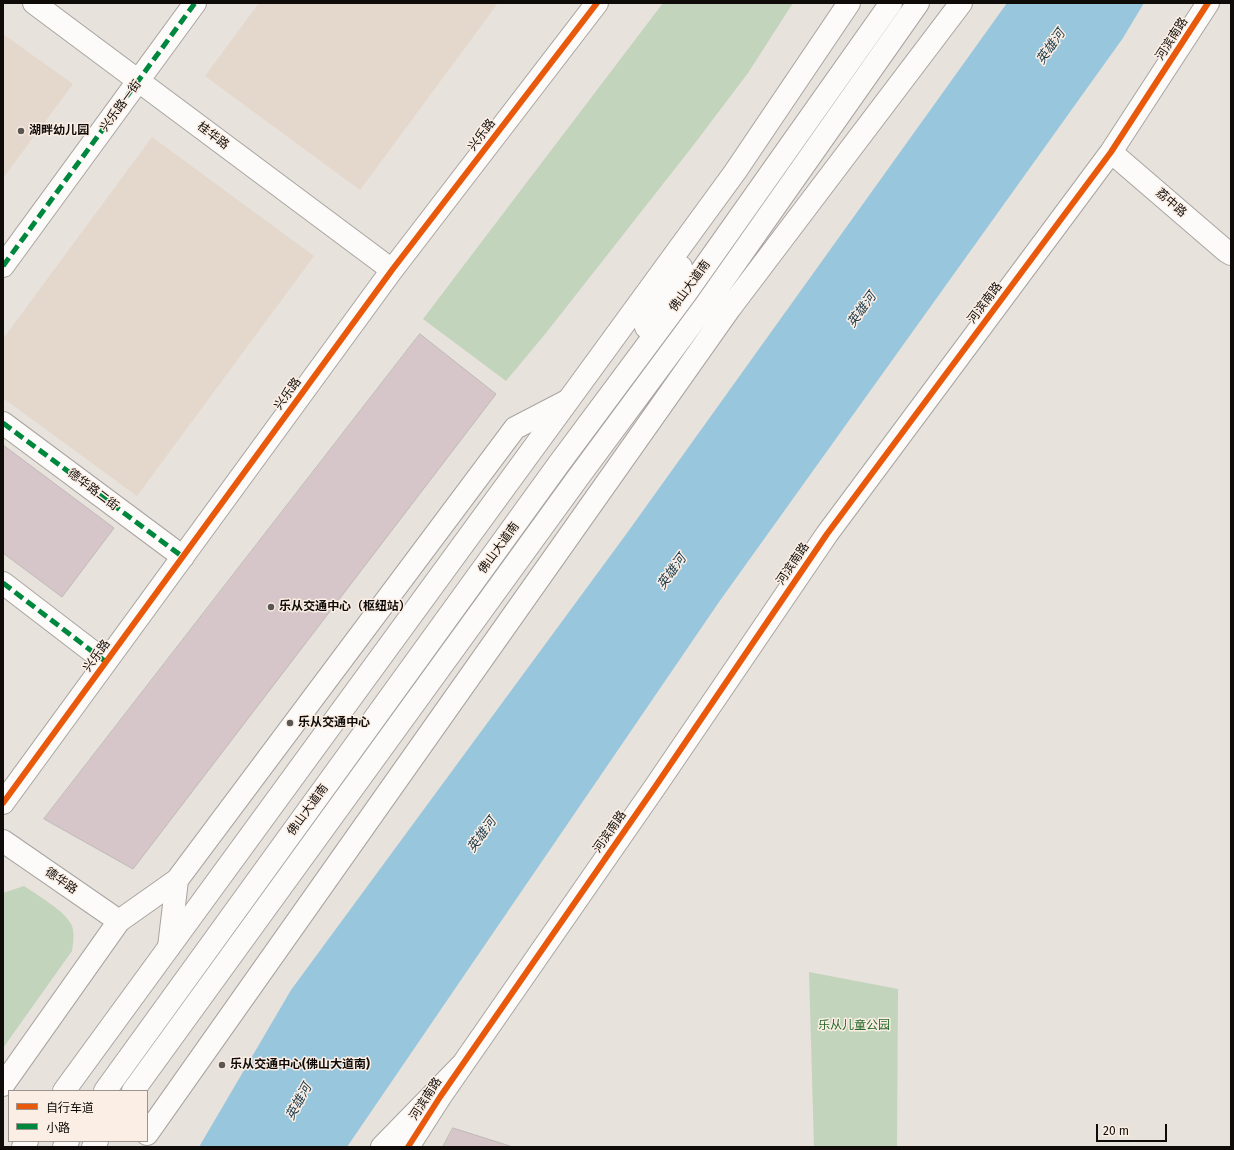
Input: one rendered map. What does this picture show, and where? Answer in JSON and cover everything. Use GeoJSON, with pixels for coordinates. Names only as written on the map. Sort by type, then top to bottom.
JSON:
{"type":"FeatureCollection","features":[{"type":"Feature","properties":{"kind":"main road","name":"桂华路"},"geometry":{"type":"LineString","coordinates":[[34,3],[392,270]]}},
{"type":"Feature","properties":{"kind":"main road","name":"兴乐路一街"},"geometry":{"type":"LineString","coordinates":[[3,266],[195,3]]}},
{"type":"Feature","properties":{"kind":"main road","name":"兴乐路"},"geometry":{"type":"LineString","coordinates":[[3,803],[392,270],[597,3]]}},
{"type":"Feature","properties":{"kind":"main road"},"geometry":{"type":"LineString","coordinates":[[65,1090],[735,172],[849,3]]}},
{"type":"Feature","properties":{"kind":"main road","name":"佛山大道南"},"geometry":{"type":"LineString","coordinates":[[106,1090],[558,465],[594,419],[686,293],[891,3]]}},
{"type":"Feature","properties":{"kind":"main road","name":"佛山大道南"},"geometry":{"type":"LineString","coordinates":[[134,1090],[577,479],[705,306],[918,3]]}},
{"type":"Feature","properties":{"kind":"main road"},"geometry":{"type":"LineString","coordinates":[[148,1133],[730,308],[961,3]]}},
{"type":"Feature","properties":{"kind":"main road","name":"河滨南路"},"geometry":{"type":"LineString","coordinates":[[408,1147],[461,1066],[655,787],[827,534],[1111,152],[1208,3]]}},
{"type":"Feature","properties":{"kind":"main road","name":"荔中路"},"geometry":{"type":"LineString","coordinates":[[1111,152],[1231,254]]}},
{"type":"Feature","properties":{"kind":"main road"},"geometry":{"type":"LineString","coordinates":[[594,419],[735,172]]}},
{"type":"Feature","properties":{"kind":"main road"},"geometry":{"type":"LineString","coordinates":[[617,425],[730,308]]}},
{"type":"Feature","properties":{"kind":"main road"},"geometry":{"type":"LineString","coordinates":[[3,1085],[118,921],[177,880],[515,428],[567,401]]}},
{"type":"Feature","properties":{"kind":"main road","name":"德华路二街"},"geometry":{"type":"LineString","coordinates":[[3,423],[183,557]]}},
{"type":"Feature","properties":{"kind":"main road"},"geometry":{"type":"LineString","coordinates":[[3,583],[106,662]]}},
{"type":"Feature","properties":{"kind":"main road","name":"德华路"},"geometry":{"type":"LineString","coordinates":[[3,841],[118,921]]}},
{"type":"Feature","properties":{"kind":"main road"},"geometry":{"type":"LineString","coordinates":[[169,947],[177,880]]}},
{"type":"Feature","properties":{"kind":"main road"},"geometry":{"type":"LineString","coordinates":[[382,1147],[461,1066]]}},
{"type":"Feature","properties":{"kind":"shaded area"},"geometry":{"type":"Polygon","coordinates":[[[259,3],[498,3],[360,190],[205,76],[259,3]]]}},
{"type":"Feature","properties":{"kind":"shaded area","name":"湖畔幼儿园"},"geometry":{"type":"Polygon","coordinates":[[[3,34],[73,84],[3,178],[3,34]]]}},
{"type":"Feature","properties":{"kind":"shaded area"},"geometry":{"type":"Polygon","coordinates":[[[152,137],[314,256],[137,496],[3,398],[3,339],[152,137]]]}},
{"type":"Feature","properties":{"kind":"green space"},"geometry":{"type":"Polygon","coordinates":[[[663,3],[793,3],[748,73],[692,147],[546,333],[506,381],[423,319],[663,3]]]}},
{"type":"Feature","properties":{"kind":"green space"},"geometry":{"type":"Polygon","coordinates":[[[24,886],[51,904],[69,921],[73,929],[73,945],[72,951],[3,1048],[3,893],[24,886]]]}},
{"type":"Feature","properties":{"kind":"green space","name":"乐从儿童公园"},"geometry":{"type":"Polygon","coordinates":[[[809,972],[898,989],[897,1147],[814,1147],[809,972]]]}},
{"type":"Feature","properties":{"kind":"water","name":"英雄河"},"geometry":{"type":"Polygon","coordinates":[[[1007,3],[1144,3],[1123,38],[719,602],[347,1147],[199,1147],[291,990],[627,533],[1007,3]]]}},
{"type":"Feature","properties":{"kind":"building","name":"乐从交通中心（枢纽站）"},"geometry":{"type":"Polygon","coordinates":[[[420,334],[496,394],[133,869],[44,819],[420,334]]]}},
{"type":"Feature","properties":{"kind":"building"},"geometry":{"type":"Polygon","coordinates":[[[3,445],[114,528],[62,597],[3,553],[3,445]]]}},
{"type":"Feature","properties":{"kind":"building"},"geometry":{"type":"Polygon","coordinates":[[[453,1128],[513,1147],[443,1147],[453,1128]]]}},
{"type":"Feature","properties":{"kind":"marked path"},"geometry":{"type":"LineString","coordinates":[[3,266],[195,3]]}},
{"type":"Feature","properties":{"kind":"marked path"},"geometry":{"type":"LineString","coordinates":[[3,423],[183,557]]}},
{"type":"Feature","properties":{"kind":"marked path"},"geometry":{"type":"LineString","coordinates":[[3,583],[106,662]]}},
{"type":"Feature","properties":{"kind":"cycle path"},"geometry":{"type":"LineString","coordinates":[[3,803],[392,270],[597,3]]}},
{"type":"Feature","properties":{"kind":"cycle path"},"geometry":{"type":"LineString","coordinates":[[408,1147],[440,1097],[655,787],[827,534],[1111,152],[1208,3]]}},
{"type":"Feature","properties":{"kind":"place","name":"湖畔幼儿园"},"geometry":{"type":"Point","coordinates":[21,131]}},
{"type":"Feature","properties":{"kind":"place","name":"乐从交通中心（枢纽站）"},"geometry":{"type":"Point","coordinates":[271,607]}},
{"type":"Feature","properties":{"kind":"place","name":"乐从交通中心"},"geometry":{"type":"Point","coordinates":[290,723]}},
{"type":"Feature","properties":{"kind":"place","name":"乐从交通中心(佛山大道南)"},"geometry":{"type":"Point","coordinates":[222,1065]}}]}
